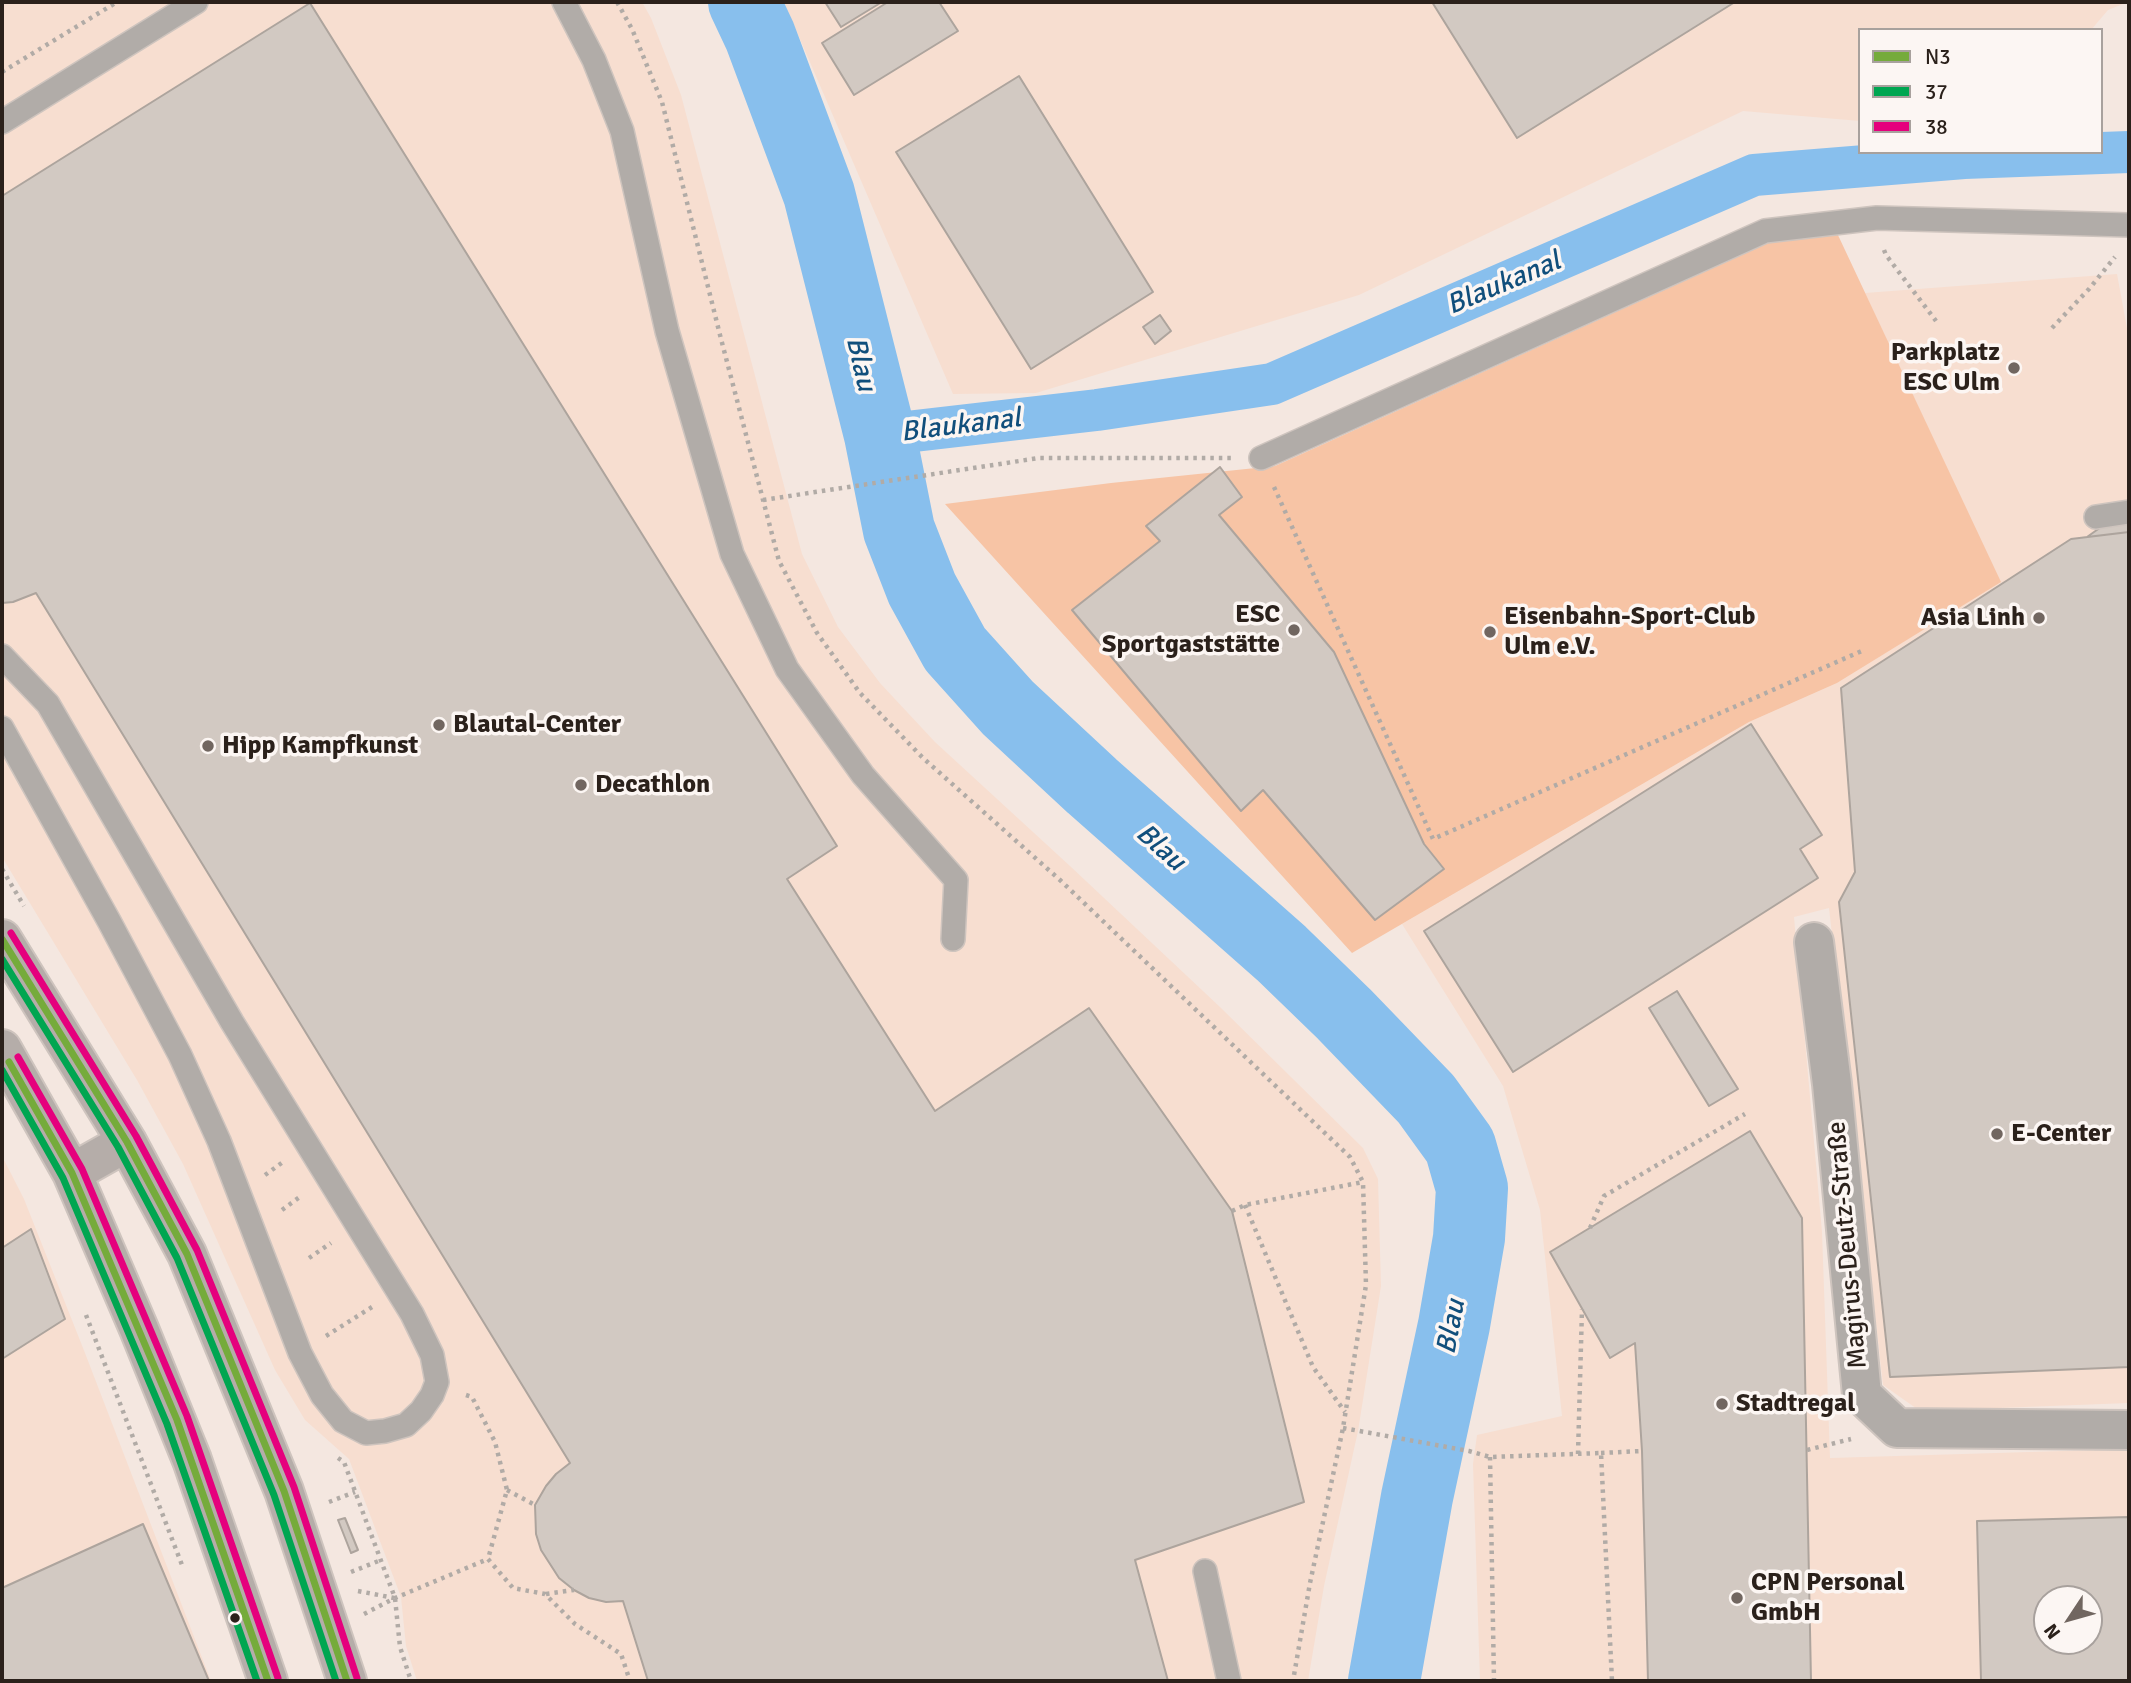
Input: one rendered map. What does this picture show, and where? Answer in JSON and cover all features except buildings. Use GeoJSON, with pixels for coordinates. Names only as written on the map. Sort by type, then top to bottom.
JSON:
{"type":"FeatureCollection","features":[{"type":"Feature","properties":{"kind":"main road"},"geometry":{"type":"LineString","coordinates":[[7,954],[127,1142],[187,1254],[284,1491],[347,1681]]}},
{"type":"Feature","properties":{"kind":"main road"},"geometry":{"type":"LineString","coordinates":[[2,1049],[72,1173],[177,1420],[268,1681]]}},
{"type":"Feature","properties":{"kind":"main road"},"geometry":{"type":"LineString","coordinates":[[72,1173],[127,1142]]}},
{"type":"Feature","properties":{"kind":"street","name":"Magirus-Deutz-Straße"},"geometry":{"type":"LineString","coordinates":[[1814,942],[1832,1084],[1862,1395],[1897,1428],[2129,1430]]}},
{"type":"Feature","properties":{"kind":"lane"},"geometry":{"type":"LineString","coordinates":[[2,122],[197,2]]}},
{"type":"Feature","properties":{"kind":"lane"},"geometry":{"type":"LineString","coordinates":[[564,2],[594,60],[622,131],[667,331],[732,554],[787,669],[863,775],[956,880],[953,939]]}},
{"type":"Feature","properties":{"kind":"lane"},"geometry":{"type":"LineString","coordinates":[[1261,458],[1765,231],[1877,218],[2129,225]]}},
{"type":"Feature","properties":{"kind":"lane"},"geometry":{"type":"LineString","coordinates":[[2096,517],[2129,512]]}},
{"type":"Feature","properties":{"kind":"lane"},"geometry":{"type":"LineString","coordinates":[[2,656],[48,704],[232,1022],[412,1314],[432,1355],[437,1382],[421,1411],[405,1424],[385,1431],[366,1433],[343,1421],[322,1395],[300,1353],[219,1141],[180,1055],[2,728]]}},
{"type":"Feature","properties":{"kind":"lane"},"geometry":{"type":"LineString","coordinates":[[1205,1571],[1229,1681]]}},
{"type":"Feature","properties":{"kind":"path"},"geometry":{"type":"LineString","coordinates":[[2,72],[117,2]]}},
{"type":"Feature","properties":{"kind":"path"},"geometry":{"type":"LineString","coordinates":[[617,2],[632,29],[662,103],[779,561],[817,633],[860,693],[923,758],[1060,880],[1350,1157],[1363,1182],[1366,1285],[1346,1412],[1310,1583],[1293,1681]]}},
{"type":"Feature","properties":{"kind":"path"},"geometry":{"type":"LineString","coordinates":[[2052,328],[2121,250]]}},
{"type":"Feature","properties":{"kind":"path"},"geometry":{"type":"LineString","coordinates":[[1886,255],[1936,321]]}},
{"type":"Feature","properties":{"kind":"path"},"geometry":{"type":"LineString","coordinates":[[763,500],[1039,458],[1261,458],[1433,839],[1864,650]]}},
{"type":"Feature","properties":{"kind":"path"},"geometry":{"type":"LineString","coordinates":[[1590,1228],[1604,1196],[1745,1114]]}},
{"type":"Feature","properties":{"kind":"path"},"geometry":{"type":"LineString","coordinates":[[261,1178],[289,1159]]}},
{"type":"Feature","properties":{"kind":"path"},"geometry":{"type":"LineString","coordinates":[[1233,1211],[1245,1205],[1363,1182]]}},
{"type":"Feature","properties":{"kind":"path"},"geometry":{"type":"LineString","coordinates":[[282,1210],[309,1191]]}},
{"type":"Feature","properties":{"kind":"path"},"geometry":{"type":"LineString","coordinates":[[1245,1205],[1313,1367],[1346,1412]]}},
{"type":"Feature","properties":{"kind":"path"},"geometry":{"type":"LineString","coordinates":[[309,1258],[338,1239]]}},
{"type":"Feature","properties":{"kind":"path"},"geometry":{"type":"LineString","coordinates":[[300,1353],[377,1304]]}},
{"type":"Feature","properties":{"kind":"path"},"geometry":{"type":"LineString","coordinates":[[83,1309],[183,1565]]}},
{"type":"Feature","properties":{"kind":"path"},"geometry":{"type":"LineString","coordinates":[[1578,1454],[1582,1309]]}},
{"type":"Feature","properties":{"kind":"path"},"geometry":{"type":"LineString","coordinates":[[437,1382],[471,1397],[495,1442],[507,1490],[488,1559]]}},
{"type":"Feature","properties":{"kind":"path"},"geometry":{"type":"LineString","coordinates":[[1343,1428],[1490,1457],[1642,1451]]}},
{"type":"Feature","properties":{"kind":"path"},"geometry":{"type":"LineString","coordinates":[[1601,1453],[1612,1681]]}},
{"type":"Feature","properties":{"kind":"path"},"geometry":{"type":"LineString","coordinates":[[1490,1457],[1494,1681]]}},
{"type":"Feature","properties":{"kind":"path"},"geometry":{"type":"LineString","coordinates":[[507,1490],[535,1505]]}},
{"type":"Feature","properties":{"kind":"path"},"geometry":{"type":"LineString","coordinates":[[325,1504],[355,1492]]}},
{"type":"Feature","properties":{"kind":"path"},"geometry":{"type":"LineString","coordinates":[[358,1591],[395,1598],[488,1559]]}},
{"type":"Feature","properties":{"kind":"path"},"geometry":{"type":"LineString","coordinates":[[488,1559],[513,1588],[545,1594],[574,1590]]}},
{"type":"Feature","properties":{"kind":"path"},"geometry":{"type":"LineString","coordinates":[[351,1572],[381,1560]]}},
{"type":"Feature","properties":{"kind":"path"},"geometry":{"type":"LineString","coordinates":[[545,1594],[575,1624],[621,1654],[630,1681]]}},
{"type":"Feature","properties":{"kind":"shaded area","name":"Blautal-Center"},"geometry":{"type":"Polygon","coordinates":[[[2,2],[642,2],[651,18],[681,95],[802,554],[838,627],[880,683],[935,742],[1220,1007],[1363,1148],[1378,1179],[1381,1286],[1358,1431],[1324,1586],[1308,1681],[417,1681],[406,1646],[401,1597],[349,1459],[305,1420],[275,1370],[183,1164],[137,1080],[2,857],[2,2]]]}},
{"type":"Feature","properties":{"kind":"shaded area"},"geometry":{"type":"Polygon","coordinates":[[[784,2],[2128,2],[2108,10],[2093,28],[1858,28],[1858,121],[1743,111],[1359,295],[1036,393],[953,394],[784,2]]]}},
{"type":"Feature","properties":{"kind":"shaded area","name":"Eisenbahn-Sport-Club Ulm e.V."},"geometry":{"type":"Polygon","coordinates":[[[1837,233],[2001,582],[1837,683],[1749,722],[1352,953],[945,504],[1275,466],[1777,239],[1837,233]]]}},
{"type":"Feature","properties":{"kind":"shaded area"},"geometry":{"type":"Polygon","coordinates":[[[2117,274],[2129,339],[2129,1403],[1920,1411],[1883,1385],[1829,908],[1794,917],[1822,1232],[1830,1458],[2129,1449],[2129,1681],[1480,1681],[1473,1464],[1477,1435],[1562,1416],[1540,1210],[1503,1086],[1402,924],[1749,722],[1837,683],[2000,582],[1865,293],[2117,274]]]}},
{"type":"Feature","properties":{"kind":"shaded area"},"geometry":{"type":"Polygon","coordinates":[[[2,1156],[24,1199],[211,1681],[2,1681],[2,1156]]]}},
{"type":"Feature","properties":{"kind":"waterway","name":"Blau"},"geometry":{"type":"LineString","coordinates":[[744,2],[760,36],[819,194],[880,435],[899,530],[922,589],[955,649],[1008,708],[1281,953],[1344,1014],[1426,1099],[1460,1146],[1472,1188],[1469,1238],[1454,1325],[1417,1497],[1384,1681]]}},
{"type":"Feature","properties":{"kind":"waterway","name":"Blaukanal"},"geometry":{"type":"LineString","coordinates":[[2103,153],[2129,152]]}},
{"type":"Feature","properties":{"kind":"waterway","name":"Blaukanal"},"geometry":{"type":"LineString","coordinates":[[880,435],[1097,410],[1272,384],[1754,175],[1964,158],[2074,154]]}},
{"type":"Feature","properties":{"kind":"transit line","name":"38"},"geometry":{"type":"LineString","coordinates":[[11,933],[136,1136],[197,1250],[294,1487],[357,1678]]}},
{"type":"Feature","properties":{"kind":"transit line","name":"N3"},"geometry":{"type":"LineString","coordinates":[[2,939],[127,1142],[187,1254],[284,1491],[347,1681]]}},
{"type":"Feature","properties":{"kind":"transit line","name":"37"},"geometry":{"type":"LineString","coordinates":[[2,959],[118,1147],[177,1258],[274,1495],[336,1681]]}},
{"type":"Feature","properties":{"kind":"transit line","name":"38"},"geometry":{"type":"LineString","coordinates":[[18,1057],[82,1169],[187,1416],[278,1678]]}},
{"type":"Feature","properties":{"kind":"transit line","name":"N3"},"geometry":{"type":"LineString","coordinates":[[9,1062],[72,1173],[177,1420],[268,1681]]}},
{"type":"Feature","properties":{"kind":"transit line","name":"37"},"geometry":{"type":"LineString","coordinates":[[2,1070],[63,1178],[167,1424],[257,1681]]}},
{"type":"Feature","properties":{"kind":"place","name":"Parkplatz ESC Ulm"},"geometry":{"type":"Point","coordinates":[2014,368]}},
{"type":"Feature","properties":{"kind":"place","name":"Asia Linh"},"geometry":{"type":"Point","coordinates":[2039,618]}},
{"type":"Feature","properties":{"kind":"place","name":"ESC Sportgaststätte"},"geometry":{"type":"Point","coordinates":[1294,630]}},
{"type":"Feature","properties":{"kind":"place","name":"Eisenbahn-Sport-Club Ulm e.V."},"geometry":{"type":"Point","coordinates":[1490,632]}},
{"type":"Feature","properties":{"kind":"place","name":"Blautal-Center"},"geometry":{"type":"Point","coordinates":[439,725]}},
{"type":"Feature","properties":{"kind":"place","name":"Hipp Kampfkunst"},"geometry":{"type":"Point","coordinates":[208,746]}},
{"type":"Feature","properties":{"kind":"place","name":"Decathlon"},"geometry":{"type":"Point","coordinates":[581,785]}},
{"type":"Feature","properties":{"kind":"place","name":"E-Center"},"geometry":{"type":"Point","coordinates":[1997,1134]}},
{"type":"Feature","properties":{"kind":"place","name":"Stadtregal"},"geometry":{"type":"Point","coordinates":[1722,1404]}},
{"type":"Feature","properties":{"kind":"place","name":"CPN Personal GmbH"},"geometry":{"type":"Point","coordinates":[1737,1598]}}]}
